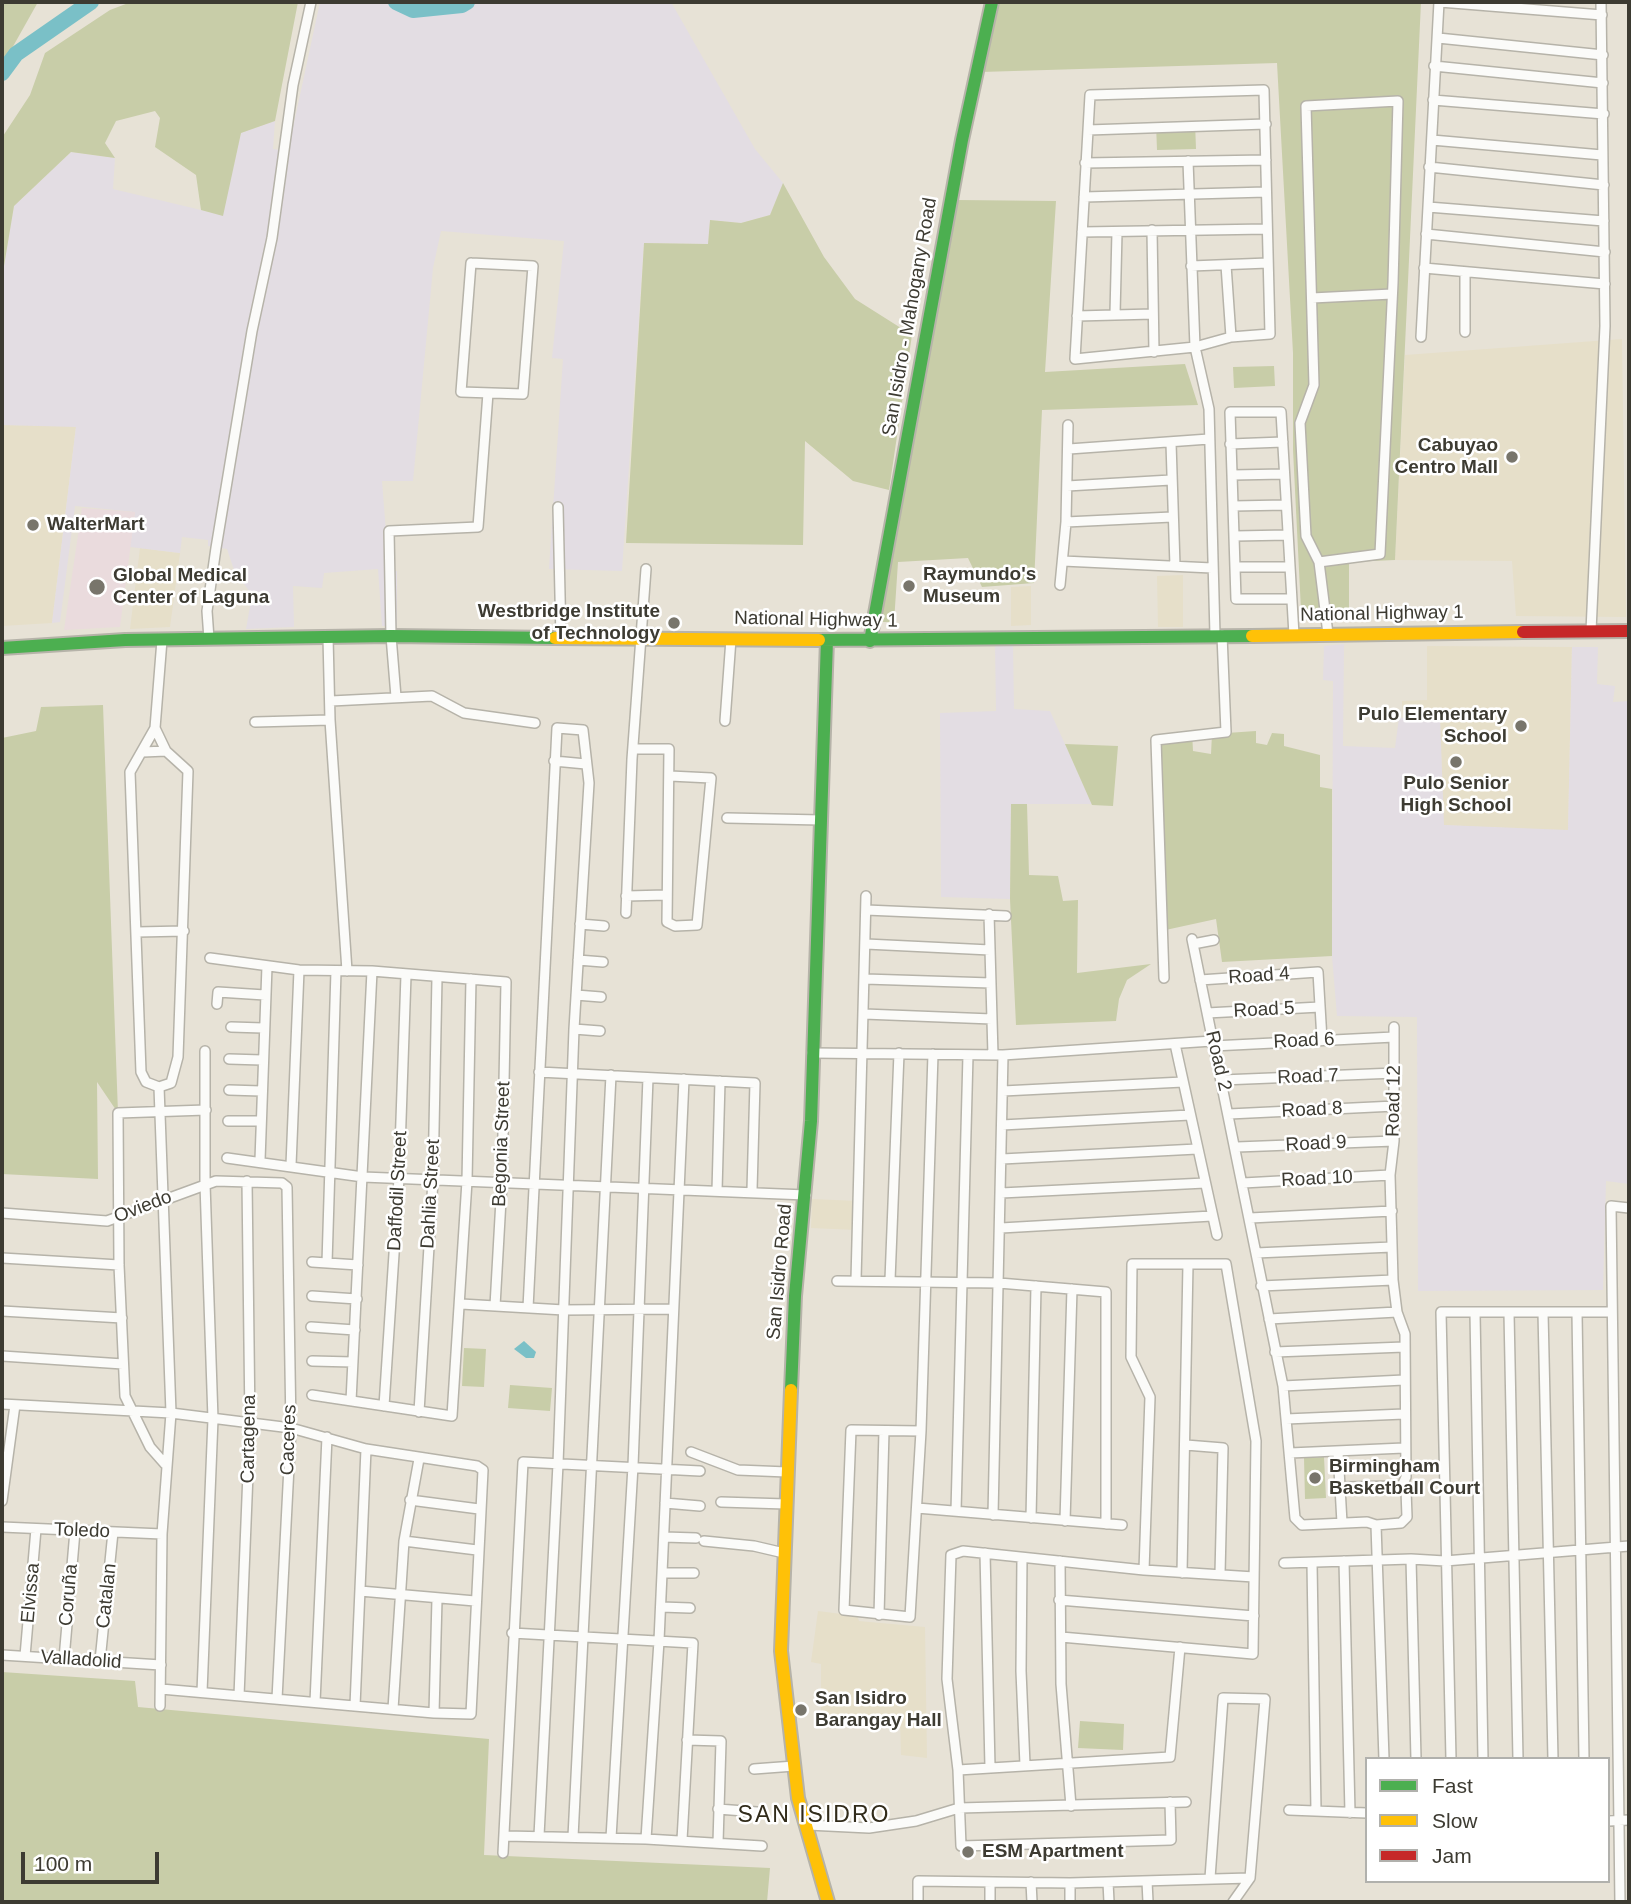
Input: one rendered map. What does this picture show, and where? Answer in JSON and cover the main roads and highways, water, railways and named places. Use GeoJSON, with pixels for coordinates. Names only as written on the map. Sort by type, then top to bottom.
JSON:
{"type":"FeatureCollection","features":[{"type":"Feature","properties":{"kind":"main road","name":"San Isidro - Mahogany Road"},"geometry":{"type":"LineString","coordinates":[[870,641],[962,140],[992,2]]}},
{"type":"Feature","properties":{"kind":"main road","name":"National Highway 1"},"geometry":{"type":"LineString","coordinates":[[2,648],[162,640],[391,636],[870,641],[1629,631]]}},
{"type":"Feature","properties":{"kind":"main road","name":"San Isidro Road"},"geometry":{"type":"LineString","coordinates":[[827,640],[806,1195],[795,1296],[781,1676],[799,1798],[828,1902]]}},
{"type":"Feature","properties":{"kind":"water"},"geometry":{"type":"Polygon","coordinates":[[[524,1341],[536,1352],[534,1358],[526,1358],[514,1349],[524,1341]]]}},
{"type":"Feature","properties":{"kind":"waterway"},"geometry":{"type":"LineString","coordinates":[[2,73],[16,54],[91,2]]}},
{"type":"Feature","properties":{"kind":"waterway"},"geometry":{"type":"LineString","coordinates":[[396,2],[413,10],[462,5],[467,2]]}},
{"type":"Feature","properties":{"kind":"place","name":"Cabuyao Centro Mall"},"geometry":{"type":"Point","coordinates":[1512,457]}},
{"type":"Feature","properties":{"kind":"place","name":"WalterMart"},"geometry":{"type":"Point","coordinates":[33,525]}},
{"type":"Feature","properties":{"kind":"place","name":"Raymundo's Museum"},"geometry":{"type":"Point","coordinates":[909,586]}},
{"type":"Feature","properties":{"kind":"place","name":"Global Medical Center of Laguna"},"geometry":{"type":"Point","coordinates":[97,587]}},
{"type":"Feature","properties":{"kind":"place","name":"Westbridge Institute of Technology"},"geometry":{"type":"Point","coordinates":[674,623]}},
{"type":"Feature","properties":{"kind":"place","name":"Pulo Elementary School"},"geometry":{"type":"Point","coordinates":[1521,726]}},
{"type":"Feature","properties":{"kind":"place","name":"Pulo Senior High School"},"geometry":{"type":"Point","coordinates":[1456,762]}},
{"type":"Feature","properties":{"kind":"place","name":"Birmingham Basketball Court"},"geometry":{"type":"Point","coordinates":[1315,1478]}},
{"type":"Feature","properties":{"kind":"place","name":"San Isidro Barangay Hall"},"geometry":{"type":"Point","coordinates":[801,1710]}},
{"type":"Feature","properties":{"kind":"place","name":"ESM Apartment"},"geometry":{"type":"Point","coordinates":[968,1852]}},
{"type":"Feature","properties":{"kind":"district","name":"SAN ISIDRO"},"geometry":{"type":"Point","coordinates":[814,1816]}}]}
